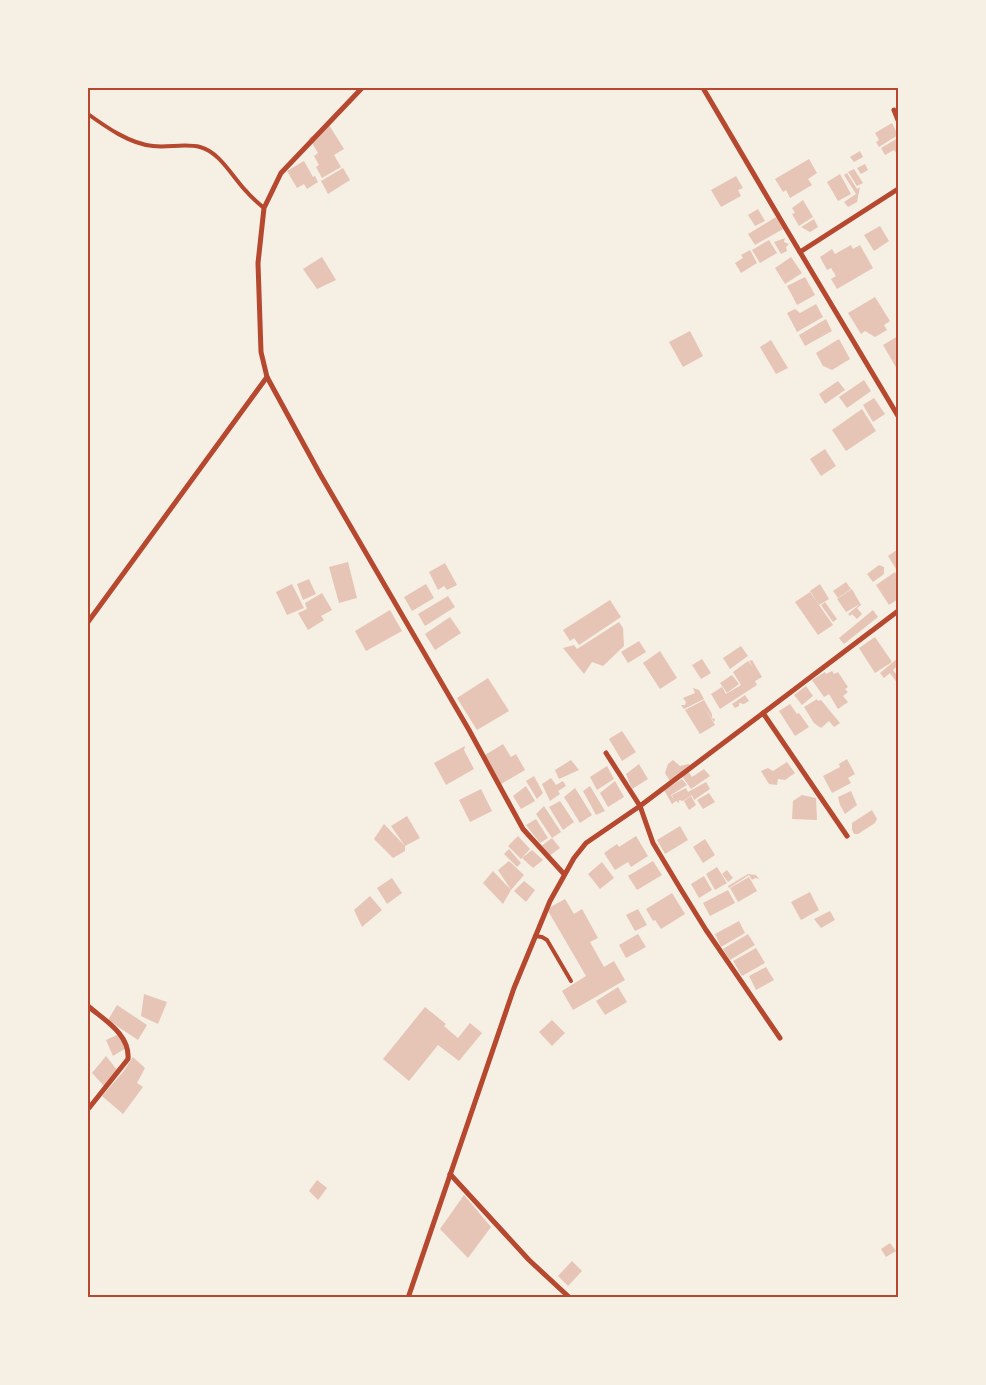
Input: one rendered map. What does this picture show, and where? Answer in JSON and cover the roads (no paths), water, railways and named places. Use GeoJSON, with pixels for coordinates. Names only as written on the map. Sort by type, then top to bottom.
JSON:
{"type":"FeatureCollection","features":[{"type":"Feature","properties":{"kind":"street"},"geometry":{"type":"LineString","coordinates":[[362,88],[281,173],[264,208],[258,262],[260,352],[267,377],[320,474],[469,730],[523,829],[564,874]]}},
{"type":"Feature","properties":{"kind":"street"},"geometry":{"type":"LineString","coordinates":[[703,88],[898,416]]}},
{"type":"Feature","properties":{"kind":"street"},"geometry":{"type":"LineString","coordinates":[[894,110],[898,120]]}},
{"type":"Feature","properties":{"kind":"street"},"geometry":{"type":"LineString","coordinates":[[800,252],[898,189]]}},
{"type":"Feature","properties":{"kind":"street"},"geometry":{"type":"LineString","coordinates":[[88,622],[267,377]]}},
{"type":"Feature","properties":{"kind":"street"},"geometry":{"type":"LineString","coordinates":[[408,1298],[514,988],[550,901],[564,874],[586,843],[640,806],[898,611]]}},
{"type":"Feature","properties":{"kind":"street"},"geometry":{"type":"LineString","coordinates":[[763,713],[847,836]]}},
{"type":"Feature","properties":{"kind":"street"},"geometry":{"type":"LineString","coordinates":[[606,753],[640,806],[653,843],[680,888],[706,930],[780,1038]]}},
{"type":"Feature","properties":{"kind":"street"},"geometry":{"type":"LineString","coordinates":[[88,1006],[120,1033],[129,1050],[128,1059],[89,1108]]}},
{"type":"Feature","properties":{"kind":"street"},"geometry":{"type":"LineString","coordinates":[[450,1174],[529,1260],[570,1298]]}},
{"type":"Feature","properties":{"kind":"lane"},"geometry":{"type":"LineString","coordinates":[[88,114],[141,144],[200,147],[221,161],[248,193],[264,208]]}},
{"type":"Feature","properties":{"kind":"lane"},"geometry":{"type":"LineString","coordinates":[[535,936],[547,940],[571,981]]}}]}
